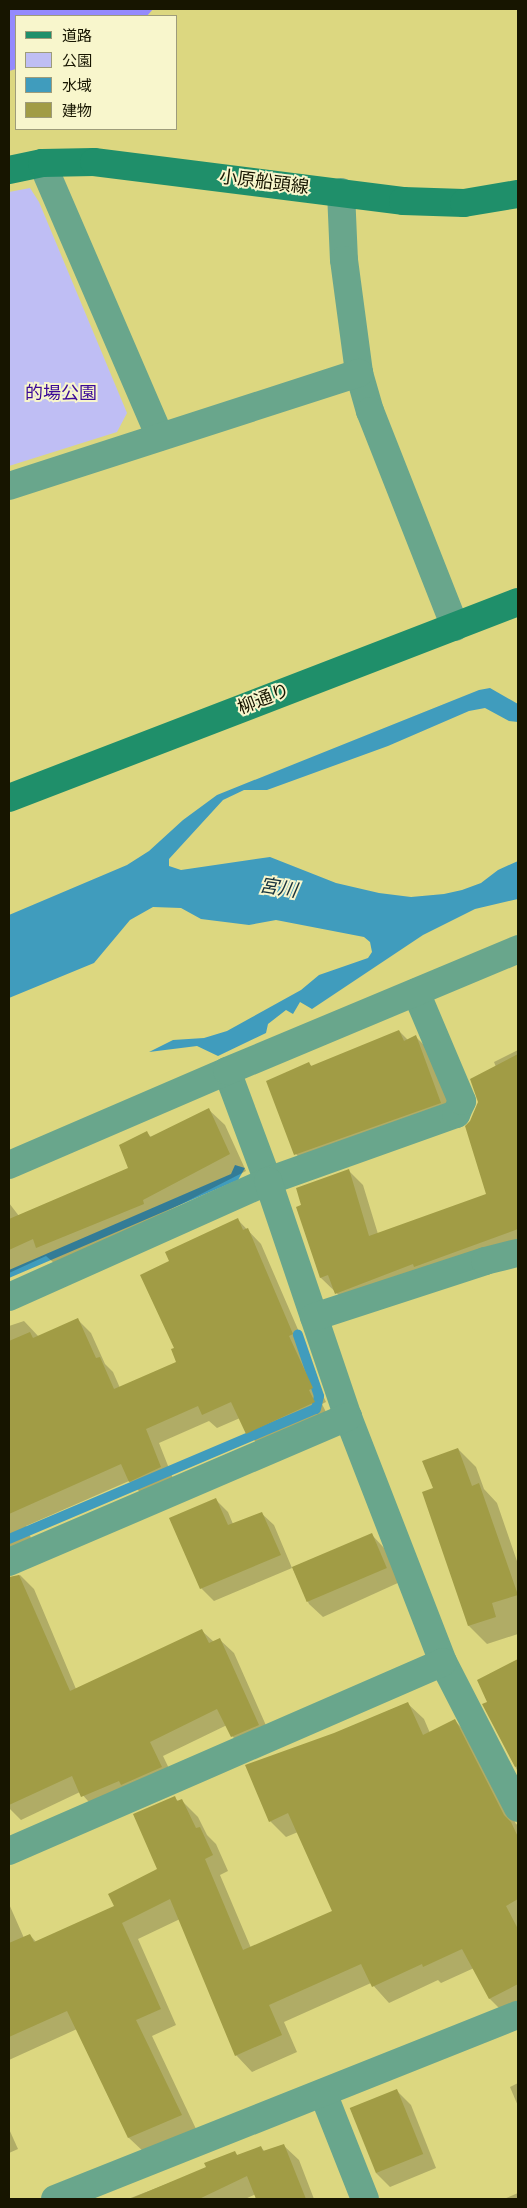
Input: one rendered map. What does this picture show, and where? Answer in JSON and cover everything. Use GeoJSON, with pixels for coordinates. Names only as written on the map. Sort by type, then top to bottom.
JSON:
{"type":"FeatureCollection","features":[{"type":"Feature","properties":{"kind":"street","name":"小原船頭線"},"geometry":{"type":"LineString","coordinates":[[9,170],[42,163],[94,162],[403,201],[464,203],[518,194]]}},
{"type":"Feature","properties":{"kind":"street"},"geometry":{"type":"LineString","coordinates":[[42,163],[160,438]]}},
{"type":"Feature","properties":{"kind":"street"},"geometry":{"type":"LineString","coordinates":[[341,192],[344,260],[359,373],[370,411],[455,627]]}},
{"type":"Feature","properties":{"kind":"street"},"geometry":{"type":"LineString","coordinates":[[9,486],[359,373]]}},
{"type":"Feature","properties":{"kind":"street","name":"柳通り"},"geometry":{"type":"LineString","coordinates":[[9,798],[518,602]]}},
{"type":"Feature","properties":{"kind":"street"},"geometry":{"type":"LineString","coordinates":[[9,1165],[518,949]]}},
{"type":"Feature","properties":{"kind":"street"},"geometry":{"type":"LineString","coordinates":[[9,1297],[268,1181],[456,1114],[462,1101],[416,992]]}},
{"type":"Feature","properties":{"kind":"street"},"geometry":{"type":"LineString","coordinates":[[227,1071],[268,1181],[348,1417],[443,1662],[518,1808]]}},
{"type":"Feature","properties":{"kind":"street"},"geometry":{"type":"LineString","coordinates":[[314,1317],[485,1261],[518,1253]]}},
{"type":"Feature","properties":{"kind":"street"},"geometry":{"type":"LineString","coordinates":[[9,1562],[348,1417]]}},
{"type":"Feature","properties":{"kind":"street"},"geometry":{"type":"LineString","coordinates":[[9,1851],[443,1662]]}},
{"type":"Feature","properties":{"kind":"street"},"geometry":{"type":"LineString","coordinates":[[55,2199],[518,2015]]}},
{"type":"Feature","properties":{"kind":"street"},"geometry":{"type":"LineString","coordinates":[[323,2093],[365,2199]]}},
{"type":"Feature","properties":{"kind":"green space","name":"的場公園"},"geometry":{"type":"Polygon","coordinates":[[[30,188],[39,202],[127,413],[117,432],[9,466],[9,192],[30,188]]]}},
{"type":"Feature","properties":{"kind":"shaded area"},"geometry":{"type":"Polygon","coordinates":[[[9,9],[153,9],[148,15],[15,15],[15,69],[9,71],[9,9]]]}},
{"type":"Feature","properties":{"kind":"water","name":"宮川"},"geometry":{"type":"Polygon","coordinates":[[[490,688],[518,704],[518,722],[509,721],[485,708],[469,711],[388,746],[267,790],[244,790],[223,800],[169,859],[169,866],[181,870],[270,857],[336,883],[379,893],[411,897],[444,894],[462,890],[481,883],[498,870],[518,861],[518,899],[475,909],[423,935],[312,1009],[300,1002],[293,1014],[286,1010],[268,1024],[266,1033],[218,1056],[197,1046],[149,1052],[173,1040],[204,1038],[227,1031],[301,990],[319,975],[368,958],[372,952],[370,942],[364,937],[276,920],[249,925],[201,919],[181,908],[153,907],[130,920],[94,963],[9,998],[9,915],[127,865],[149,851],[183,820],[217,795],[479,690],[490,688]]]}},
{"type":"Feature","properties":{"kind":"water"},"geometry":{"type":"Polygon","coordinates":[[[235,1165],[245,1168],[238,1180],[9,1278],[9,1270],[231,1174],[235,1165]]]}},
{"type":"Feature","properties":{"kind":"building"},"geometry":{"type":"Polygon","coordinates":[[[399,1030],[404,1041],[416,1035],[441,1103],[294,1155],[266,1081],[309,1062],[311,1066],[399,1030]]]}},
{"type":"Feature","properties":{"kind":"building"},"geometry":{"type":"Polygon","coordinates":[[[518,1054],[518,1229],[414,1267],[413,1264],[335,1294],[328,1275],[320,1278],[296,1207],[301,1205],[296,1188],[349,1169],[369,1236],[486,1194],[465,1126],[470,1121],[478,1102],[470,1079],[518,1054]]]}},
{"type":"Feature","properties":{"kind":"building"},"geometry":{"type":"Polygon","coordinates":[[[209,1108],[230,1154],[143,1200],[144,1204],[36,1248],[33,1239],[9,1250],[9,1219],[128,1168],[119,1145],[147,1131],[150,1137],[209,1108]]]}},
{"type":"Feature","properties":{"kind":"building"},"geometry":{"type":"Polygon","coordinates":[[[238,1218],[243,1230],[248,1228],[293,1334],[289,1336],[313,1388],[309,1390],[315,1402],[246,1434],[231,1402],[202,1415],[198,1406],[146,1429],[161,1467],[129,1482],[121,1464],[9,1514],[9,1341],[30,1332],[33,1338],[78,1318],[96,1358],[100,1357],[114,1389],[176,1362],[171,1349],[174,1348],[140,1275],[169,1261],[165,1252],[238,1218]]]}},
{"type":"Feature","properties":{"kind":"building"},"geometry":{"type":"Polygon","coordinates":[[[458,1448],[472,1486],[479,1483],[518,1595],[492,1603],[496,1617],[468,1626],[422,1492],[433,1488],[422,1461],[458,1448]]]}},
{"type":"Feature","properties":{"kind":"building"},"geometry":{"type":"Polygon","coordinates":[[[216,1498],[228,1525],[262,1512],[281,1555],[200,1589],[169,1518],[216,1498]]]}},
{"type":"Feature","properties":{"kind":"building"},"geometry":{"type":"Polygon","coordinates":[[[372,1533],[387,1568],[307,1602],[292,1567],[372,1533]]]}},
{"type":"Feature","properties":{"kind":"building"},"geometry":{"type":"Polygon","coordinates":[[[19,1575],[70,1691],[202,1629],[209,1643],[220,1638],[259,1725],[231,1737],[217,1709],[150,1742],[162,1767],[121,1785],[119,1781],[81,1797],[72,1776],[9,1805],[9,1577],[19,1575]]]}},
{"type":"Feature","properties":{"kind":"building"},"geometry":{"type":"Polygon","coordinates":[[[518,1659],[518,1766],[515,1767],[482,1704],[487,1702],[477,1680],[518,1659]]]}},
{"type":"Feature","properties":{"kind":"building"},"geometry":{"type":"Polygon","coordinates":[[[408,1702],[423,1735],[455,1719],[504,1815],[511,1822],[518,1837],[518,1899],[506,1906],[518,1929],[518,1984],[489,1999],[462,1949],[423,1967],[422,1964],[372,1987],[361,1964],[269,2005],[282,2035],[235,2056],[170,1899],[122,1923],[161,2009],[136,2020],[182,2115],[128,2138],[67,2011],[9,2037],[9,1943],[30,1934],[34,1942],[114,1906],[108,1894],[157,1869],[133,1814],[175,1796],[177,1801],[182,1799],[196,1828],[200,1827],[213,1855],[205,1859],[243,1950],[332,1911],[288,1813],[269,1822],[245,1765],[334,1733],[408,1702]]]}},
{"type":"Feature","properties":{"kind":"building"},"geometry":{"type":"Polygon","coordinates":[[[397,2089],[423,2154],[376,2173],[350,2108],[397,2089]]]}},
{"type":"Feature","properties":{"kind":"building"},"geometry":{"type":"Polygon","coordinates":[[[284,2144],[306,2199],[256,2199],[247,2176],[199,2199],[130,2199],[206,2167],[204,2163],[235,2151],[237,2155],[261,2146],[263,2151],[284,2144]]]}},
{"type":"Feature","properties":{"kind":"waterway"},"geometry":{"type":"LineString","coordinates":[[9,1539],[316,1409],[319,1396],[298,1335]]}}]}
